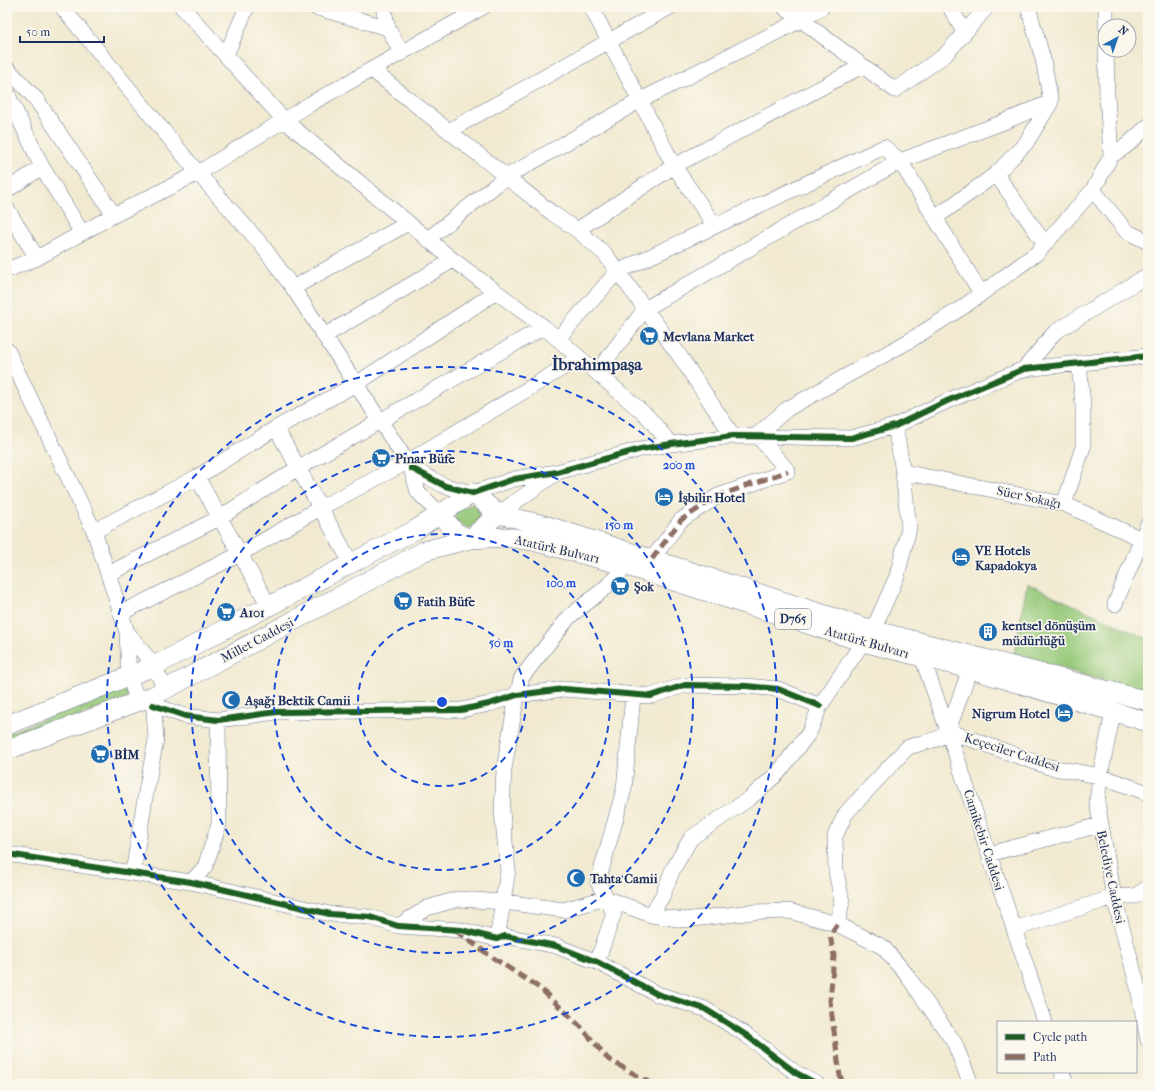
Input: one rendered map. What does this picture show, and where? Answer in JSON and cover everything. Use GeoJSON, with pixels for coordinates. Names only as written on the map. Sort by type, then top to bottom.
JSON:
{"type":"FeatureCollection","features":[{"type":"Feature","properties":{"kind":"main road"},"geometry":{"type":"LineString","coordinates":[[473,493],[498,514]]}},
{"type":"Feature","properties":{"kind":"main road","name":"Millet Caddesi"},"geometry":{"type":"LineString","coordinates":[[7,725],[154,666],[441,515],[473,493]]}},
{"type":"Feature","properties":{"kind":"main road","name":"Millet Caddesi"},"geometry":{"type":"LineString","coordinates":[[7,750],[153,698],[424,551],[470,539],[498,514]]}},
{"type":"Feature","properties":{"kind":"main road","name":"Atatürk Bulvarı"},"geometry":{"type":"LineString","coordinates":[[498,514],[548,526],[652,559],[868,636],[922,657],[970,669],[1113,713],[1148,722]]}},
{"type":"Feature","properties":{"kind":"main road"},"geometry":{"type":"LineString","coordinates":[[441,515],[455,532],[470,539]]}},
{"type":"Feature","properties":{"kind":"main road","name":"Atatürk Bulvarı"},"geometry":{"type":"LineString","coordinates":[[470,539],[506,537],[533,541],[627,566],[868,636],[1148,701]]}},
{"type":"Feature","properties":{"kind":"main road"},"geometry":{"type":"LineString","coordinates":[[1113,713],[1118,693]]}},
{"type":"Feature","properties":{"kind":"street"},"geometry":{"type":"LineString","coordinates":[[62,7],[198,173],[261,244],[293,288],[409,465],[418,492],[441,515]]}},
{"type":"Feature","properties":{"kind":"street"},"geometry":{"type":"LineString","coordinates":[[182,7],[284,120],[453,260],[544,327],[647,416],[671,444]]}},
{"type":"Feature","properties":{"kind":"street"},"geometry":{"type":"LineString","coordinates":[[226,55],[247,7]]}},
{"type":"Feature","properties":{"kind":"street"},"geometry":{"type":"LineString","coordinates":[[314,7],[388,28]]}},
{"type":"Feature","properties":{"kind":"street"},"geometry":{"type":"LineString","coordinates":[[383,7],[388,28],[401,52]]}},
{"type":"Feature","properties":{"kind":"street"},"geometry":{"type":"LineString","coordinates":[[7,270],[37,258],[114,215],[198,173],[310,104],[483,7]]}},
{"type":"Feature","properties":{"kind":"street"},"geometry":{"type":"LineString","coordinates":[[591,7],[674,166],[715,226]]}},
{"type":"Feature","properties":{"kind":"street"},"geometry":{"type":"LineString","coordinates":[[450,130],[670,7]]}},
{"type":"Feature","properties":{"kind":"street"},"geometry":{"type":"LineString","coordinates":[[784,7],[895,90],[945,55],[987,7]]}},
{"type":"Feature","properties":{"kind":"street"},"geometry":{"type":"LineString","coordinates":[[428,240],[506,176],[639,101],[801,20],[822,7]]}},
{"type":"Feature","properties":{"kind":"street"},"geometry":{"type":"LineString","coordinates":[[950,7],[964,32]]}},
{"type":"Feature","properties":{"kind":"street"},"geometry":{"type":"LineString","coordinates":[[935,218],[996,174],[1026,143],[1051,102],[1043,59],[1028,7]]}},
{"type":"Feature","properties":{"kind":"street"},"geometry":{"type":"LineString","coordinates":[[1106,7],[1106,18]]}},
{"type":"Feature","properties":{"kind":"street"},"geometry":{"type":"LineString","coordinates":[[1106,58],[1107,96],[1112,156]]}},
{"type":"Feature","properties":{"kind":"street"},"geometry":{"type":"LineString","coordinates":[[577,230],[674,166],[862,66]]}},
{"type":"Feature","properties":{"kind":"street"},"geometry":{"type":"LineString","coordinates":[[7,68],[36,99],[114,215]]}},
{"type":"Feature","properties":{"kind":"street"},"geometry":{"type":"LineString","coordinates":[[372,70],[577,230],[605,254],[733,436]]}},
{"type":"Feature","properties":{"kind":"street"},"geometry":{"type":"LineString","coordinates":[[7,93],[12,122],[42,167],[82,233]]}},
{"type":"Feature","properties":{"kind":"street"},"geometry":{"type":"LineString","coordinates":[[597,372],[645,309],[900,161],[1001,123],[1051,102]]}},
{"type":"Feature","properties":{"kind":"street"},"geometry":{"type":"LineString","coordinates":[[757,436],[787,410],[910,341],[963,307],[1037,253],[1093,190],[1112,156],[1126,146],[1148,126]]}},
{"type":"Feature","properties":{"kind":"street"},"geometry":{"type":"LineString","coordinates":[[558,339],[618,272],[884,147],[900,161],[981,293]]}},
{"type":"Feature","properties":{"kind":"street"},"geometry":{"type":"LineString","coordinates":[[7,190],[42,167]]}},
{"type":"Feature","properties":{"kind":"street"},"geometry":{"type":"LineString","coordinates":[[996,174],[1044,244]]}},
{"type":"Feature","properties":{"kind":"street"},"geometry":{"type":"LineString","coordinates":[[1093,190],[1126,231],[1148,242]]}},
{"type":"Feature","properties":{"kind":"street"},"geometry":{"type":"LineString","coordinates":[[7,209],[37,258]]}},
{"type":"Feature","properties":{"kind":"street"},"geometry":{"type":"LineString","coordinates":[[293,288],[408,223]]}},
{"type":"Feature","properties":{"kind":"street"},"geometry":{"type":"LineString","coordinates":[[324,336],[453,260]]}},
{"type":"Feature","properties":{"kind":"street"},"geometry":{"type":"LineString","coordinates":[[1024,369],[1055,332],[1148,275]]}},
{"type":"Feature","properties":{"kind":"street"},"geometry":{"type":"LineString","coordinates":[[94,531],[197,477],[276,428],[356,384],[496,292]]}},
{"type":"Feature","properties":{"kind":"street"},"geometry":{"type":"LineString","coordinates":[[108,574],[219,518],[298,468],[544,327]]}},
{"type":"Feature","properties":{"kind":"street"},"geometry":{"type":"LineString","coordinates":[[7,350],[94,531],[127,632],[129,677],[153,698],[185,716],[218,720],[277,712],[461,710],[489,704],[517,695],[564,689],[633,696],[651,696],[686,685],[746,686],[778,689],[820,706]]}},
{"type":"Feature","properties":{"kind":"street"},"geometry":{"type":"LineString","coordinates":[[409,465],[445,486],[473,493],[514,479],[557,472],[641,449],[671,444],[733,436],[851,438],[895,426],[947,401],[1024,369],[1148,356]]}},
{"type":"Feature","properties":{"kind":"street"},"geometry":{"type":"LineString","coordinates":[[121,613],[240,554],[320,508],[409,465],[579,358]]}},
{"type":"Feature","properties":{"kind":"street"},"geometry":{"type":"LineString","coordinates":[[1064,504],[1083,448],[1083,405],[1079,364]]}},
{"type":"Feature","properties":{"kind":"street"},"geometry":{"type":"LineString","coordinates":[[651,916],[663,895],[672,871],[691,838],[750,798],[778,773],[809,733],[820,706],[868,636],[897,576],[909,528],[903,472],[895,426]]}},
{"type":"Feature","properties":{"kind":"street"},"geometry":{"type":"LineString","coordinates":[[276,428],[351,563]]}},
{"type":"Feature","properties":{"kind":"street"},"geometry":{"type":"LineString","coordinates":[[652,559],[680,520],[718,496],[788,471],[757,436]]}},
{"type":"Feature","properties":{"kind":"street"},"geometry":{"type":"LineString","coordinates":[[498,514],[557,472]]}},
{"type":"Feature","properties":{"kind":"street","name":"Süer Sokağı"},"geometry":{"type":"LineString","coordinates":[[903,472],[1064,504],[1145,541]]}},
{"type":"Feature","properties":{"kind":"street"},"geometry":{"type":"LineString","coordinates":[[197,477],[270,606]]}},
{"type":"Feature","properties":{"kind":"street"},"geometry":{"type":"LineString","coordinates":[[1115,604],[1145,541],[1148,524]]}},
{"type":"Feature","properties":{"kind":"street"},"geometry":{"type":"LineString","coordinates":[[497,939],[508,870],[502,812],[504,769],[517,695],[522,677],[569,617],[604,589],[627,566]]}},
{"type":"Feature","properties":{"kind":"street"},"geometry":{"type":"LineString","coordinates":[[127,632],[154,666],[153,698],[156,740],[133,872]]}},
{"type":"Feature","properties":{"kind":"street","name":"Camikebir Caddesi"},"geometry":{"type":"LineString","coordinates":[[922,657],[1045,1021]]}},
{"type":"Feature","properties":{"kind":"street"},"geometry":{"type":"LineString","coordinates":[[837,924],[842,902],[836,871],[835,836],[846,813],[907,748],[917,743],[943,737],[948,731],[970,669]]}},
{"type":"Feature","properties":{"kind":"street"},"geometry":{"type":"LineString","coordinates":[[597,962],[614,913],[598,882],[624,789],[633,696]]}},
{"type":"Feature","properties":{"kind":"street","name":"Belediye Caddesi"},"geometry":{"type":"LineString","coordinates":[[1113,713],[1100,776],[1097,802],[1114,897],[1138,988],[1143,1036]]}},
{"type":"Feature","properties":{"kind":"street"},"geometry":{"type":"LineString","coordinates":[[191,882],[205,867],[219,824],[218,720]]}},
{"type":"Feature","properties":{"kind":"street","name":"Keçeciler Caddesi"},"geometry":{"type":"LineString","coordinates":[[948,731],[1049,767],[1100,776],[1148,793]]}},
{"type":"Feature","properties":{"kind":"street"},"geometry":{"type":"LineString","coordinates":[[989,854],[1100,825]]}},
{"type":"Feature","properties":{"kind":"street"},"geometry":{"type":"LineString","coordinates":[[7,854],[191,882],[330,914],[370,917],[398,926],[461,930],[497,939],[505,936],[556,946],[597,962],[658,994],[705,1009],[746,1035],[793,1078],[817,1084]]}},
{"type":"Feature","properties":{"kind":"street"},"geometry":{"type":"LineString","coordinates":[[1014,929],[1114,897],[1135,896],[1148,888]]}},
{"type":"Feature","properties":{"kind":"street"},"geometry":{"type":"LineString","coordinates":[[398,926],[427,908],[458,899],[504,902],[564,910],[605,898],[651,916],[684,920],[753,912],[789,911],[837,924],[883,947],[906,974],[954,1042],[970,1084]]}},
{"type":"Feature","properties":{"kind":"green space"},"geometry":{"type":"Polygon","coordinates":[[[473,504],[479,510],[479,519],[470,528],[466,528],[456,521],[455,512],[473,504]]]}},
{"type":"Feature","properties":{"kind":"green space"},"geometry":{"type":"Polygon","coordinates":[[[1027,584],[1148,639],[1148,694],[1014,654],[1027,584]]]}},
{"type":"Feature","properties":{"kind":"green space"},"geometry":{"type":"Polygon","coordinates":[[[124,687],[128,698],[7,743],[7,734],[124,687]]]}},
{"type":"Feature","properties":{"kind":"marked path"},"geometry":{"type":"LineString","coordinates":[[652,559],[681,520],[718,496],[788,471]]}},
{"type":"Feature","properties":{"kind":"marked path"},"geometry":{"type":"LineString","coordinates":[[837,924],[830,935],[834,956],[830,1001],[840,1076],[844,1084]]}},
{"type":"Feature","properties":{"kind":"marked path"},"geometry":{"type":"LineString","coordinates":[[456,931],[541,989],[582,1028],[608,1059],[652,1084]]}},
{"type":"Feature","properties":{"kind":"cycle path"},"geometry":{"type":"LineString","coordinates":[[411,468],[445,486],[473,493],[514,479],[557,472],[641,449],[671,444],[733,436],[851,438],[895,426],[947,401],[1024,369],[1148,356]]}},
{"type":"Feature","properties":{"kind":"cycle path"},"geometry":{"type":"LineString","coordinates":[[153,705],[185,716],[218,720],[277,712],[461,710],[489,704],[517,695],[564,689],[651,696],[685,685],[746,686],[778,689],[820,706]]}},
{"type":"Feature","properties":{"kind":"cycle path"},"geometry":{"type":"LineString","coordinates":[[7,854],[191,882],[330,914],[370,917],[398,926],[461,930],[497,939],[505,936],[556,946],[597,962],[657,994],[705,1009],[746,1035],[796,1073],[817,1084]]}},
{"type":"Feature","properties":{"kind":"place","name":"Mevlana Market"},"geometry":{"type":"Point","coordinates":[649,336]}},
{"type":"Feature","properties":{"kind":"place","name":"Pınar Büfe"},"geometry":{"type":"Point","coordinates":[381,458]}},
{"type":"Feature","properties":{"kind":"place","name":"İşbilir Hotel"},"geometry":{"type":"Point","coordinates":[664,497]}},
{"type":"Feature","properties":{"kind":"place","name":"VE Hotels Kapadokya"},"geometry":{"type":"Point","coordinates":[961,557]}},
{"type":"Feature","properties":{"kind":"place","name":"Şok"},"geometry":{"type":"Point","coordinates":[620,586]}},
{"type":"Feature","properties":{"kind":"place","name":"Fatih Büfe"},"geometry":{"type":"Point","coordinates":[403,601]}},
{"type":"Feature","properties":{"kind":"place","name":"A101"},"geometry":{"type":"Point","coordinates":[226,612]}},
{"type":"Feature","properties":{"kind":"place","name":"kentsel dönüşüm müdürlüğü"},"geometry":{"type":"Point","coordinates":[988,632]}},
{"type":"Feature","properties":{"kind":"place","name":"Aşağı Bektik Camii"},"geometry":{"type":"Point","coordinates":[231,700]}},
{"type":"Feature","properties":{"kind":"place","name":"Nigrum Hotel"},"geometry":{"type":"Point","coordinates":[1064,713]}},
{"type":"Feature","properties":{"kind":"place","name":"BİM"},"geometry":{"type":"Point","coordinates":[100,754]}},
{"type":"Feature","properties":{"kind":"place","name":"Tahta Camii"},"geometry":{"type":"Point","coordinates":[576,878]}},
{"type":"Feature","properties":{"kind":"district","name":"İbrahimpaşa"},"geometry":{"type":"Point","coordinates":[597,364]}}]}
